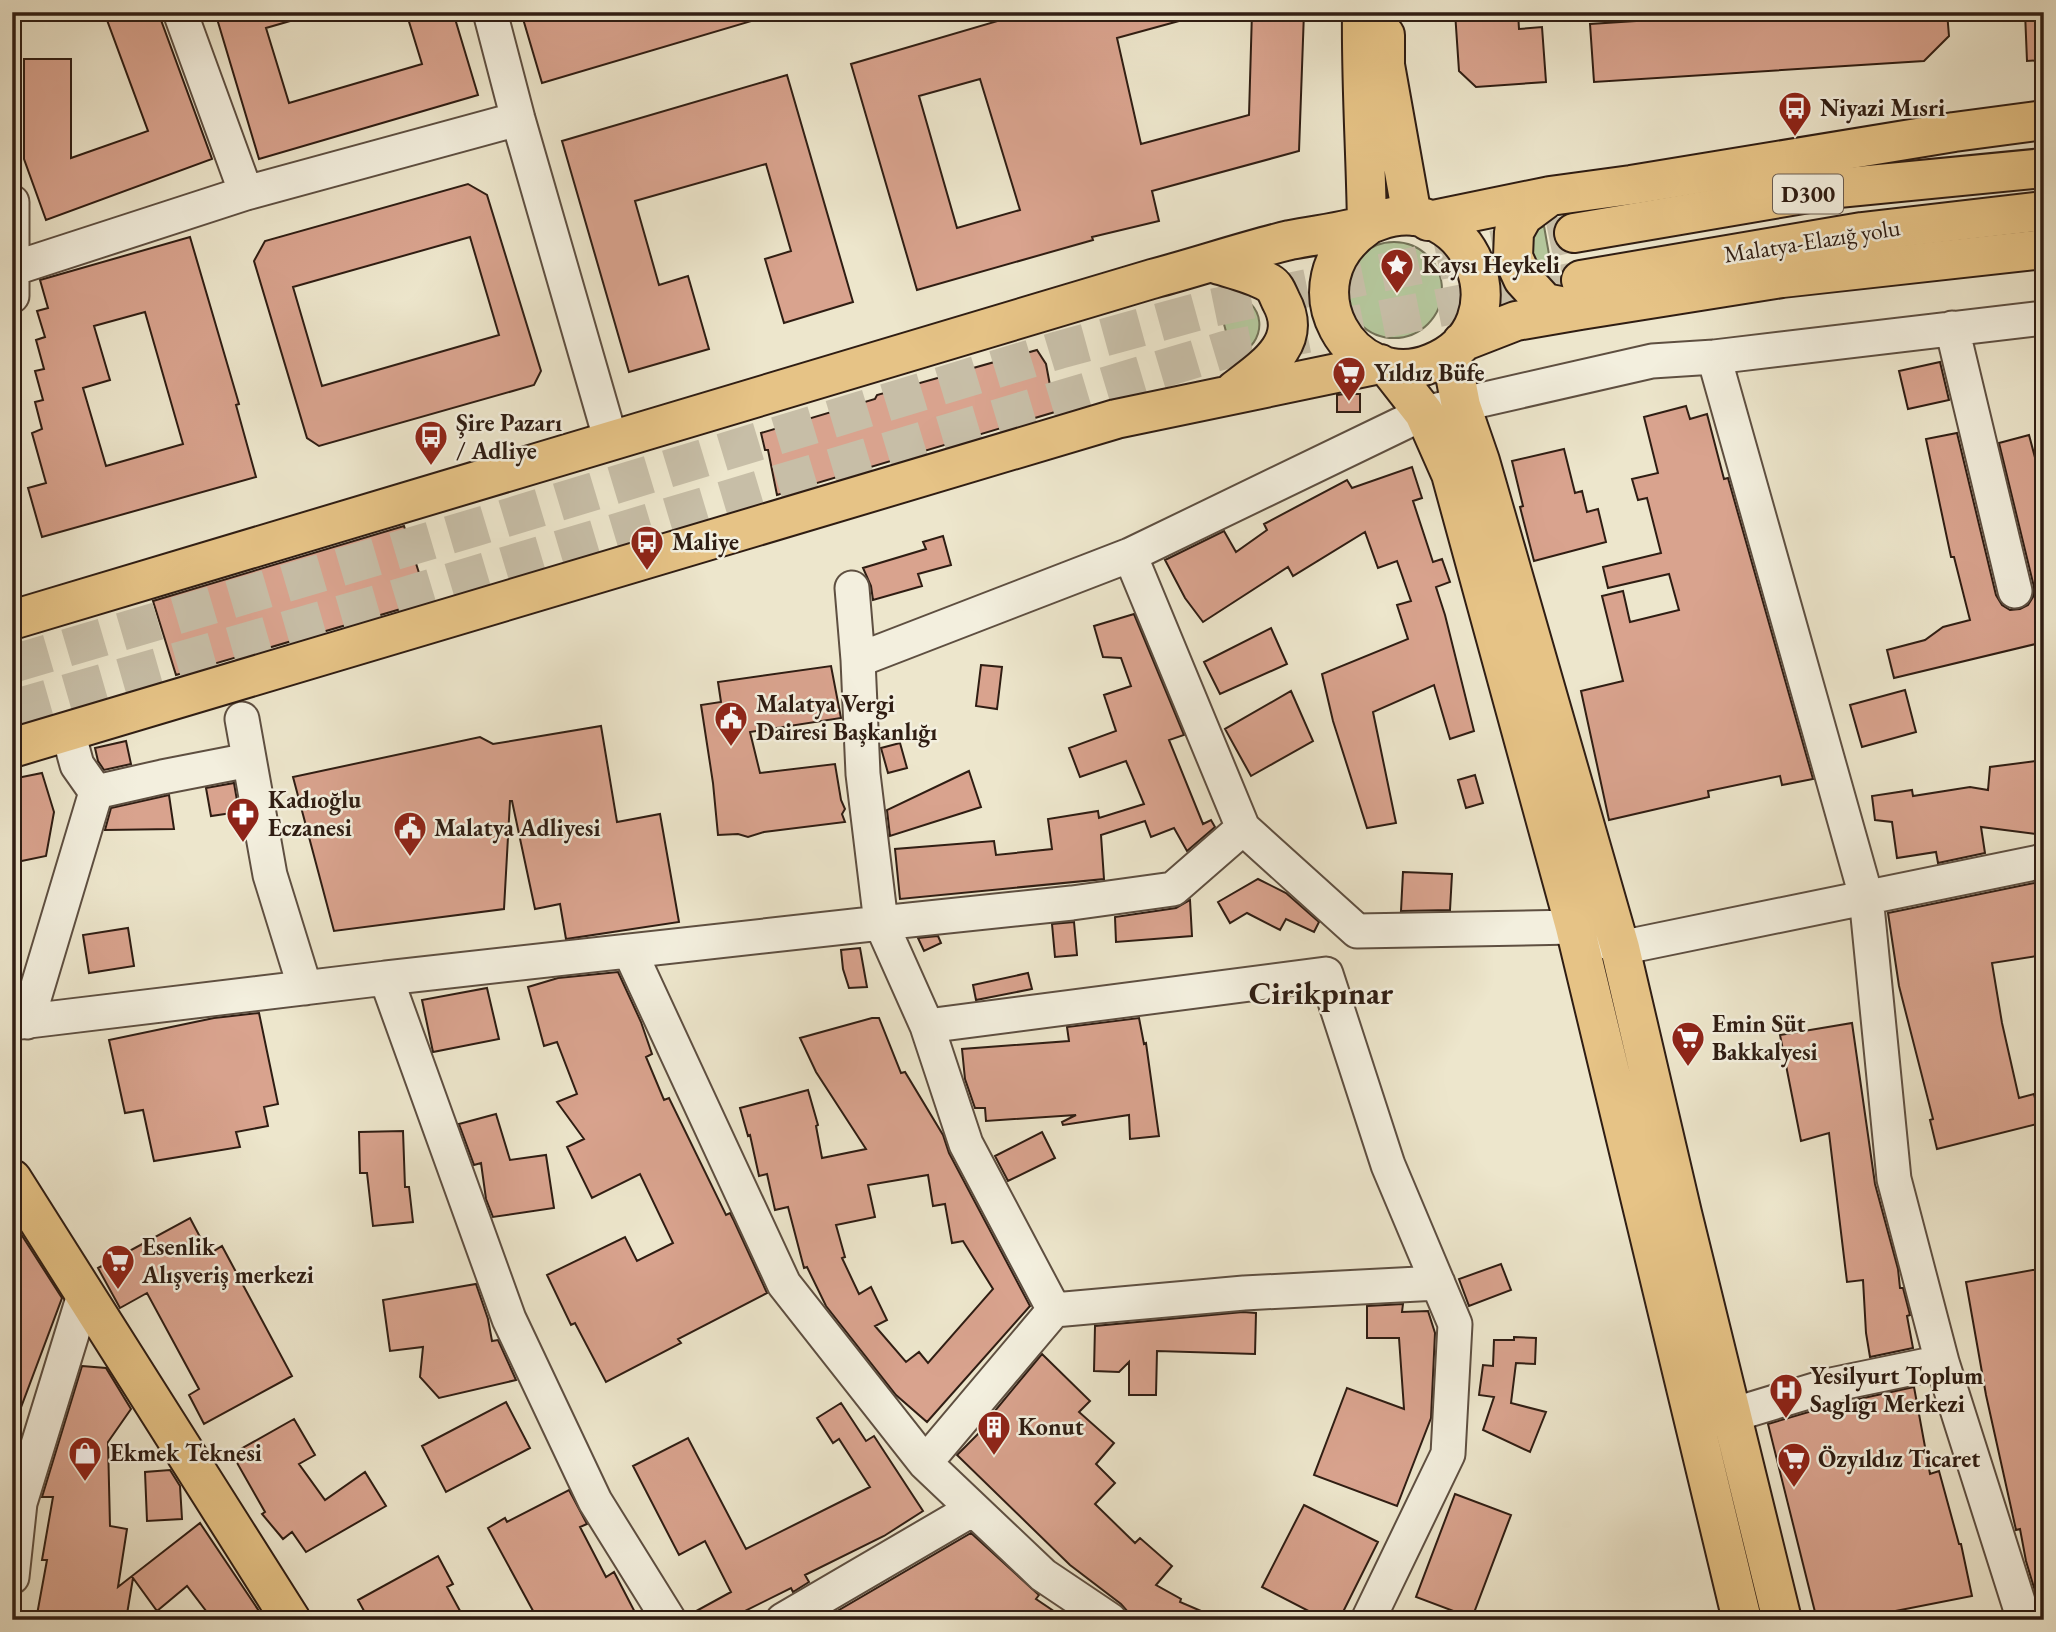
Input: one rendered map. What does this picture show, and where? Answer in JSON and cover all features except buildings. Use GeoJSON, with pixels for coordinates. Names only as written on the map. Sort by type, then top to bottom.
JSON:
{"type":"FeatureCollection","features":[{"type":"Feature","properties":{"kind":"main road"},"geometry":{"type":"LineString","coordinates":[[1362,12],[1361,71],[1367,226]]}},
{"type":"Feature","properties":{"kind":"main road"},"geometry":{"type":"LineString","coordinates":[[1385,12],[1385,65],[1420,218]]}},
{"type":"Feature","properties":{"kind":"main road"},"geometry":{"type":"LineString","coordinates":[[12,620],[1152,279],[1289,241],[1367,226],[1388,218],[1420,218],[1954,132],[2044,120]]}},
{"type":"Feature","properties":{"kind":"main road","name":"D300"},"geometry":{"type":"LineString","coordinates":[[1574,233],[1838,188],[2044,168]]}},
{"type":"Feature","properties":{"kind":"main road"},"geometry":{"type":"LineString","coordinates":[[1550,196],[1523,216],[1514,232],[1513,257],[1523,279],[1545,303],[1581,295],[1782,278],[2044,249]]}},
{"type":"Feature","properties":{"kind":"main road","name":"Malatya-Elazığ yolu"},"geometry":{"type":"LineString","coordinates":[[1581,295],[1862,232],[2044,211]]}},
{"type":"Feature","properties":{"kind":"main road"},"geometry":{"type":"LineString","coordinates":[[1420,218],[1441,225],[1457,236],[1472,255],[1481,281],[1479,313],[1473,327],[1457,348],[1442,410],[1451,474],[1574,927],[1742,1620]]}},
{"type":"Feature","properties":{"kind":"main road"},"geometry":{"type":"LineString","coordinates":[[1367,226],[1355,234],[1337,256],[1329,279],[1328,293],[1333,319],[1345,340],[1368,359],[1384,365],[1411,369],[1431,364],[1457,348],[1581,295]]}},
{"type":"Feature","properties":{"kind":"main road"},"geometry":{"type":"LineString","coordinates":[[1213,263],[1252,274],[1273,285],[1287,311],[1289,325],[1281,351],[1230,394]]}},
{"type":"Feature","properties":{"kind":"main road"},"geometry":{"type":"LineString","coordinates":[[12,748],[1116,419],[1384,365],[1442,410],[1480,461],[1620,948],[1782,1620]]}},
{"type":"Feature","properties":{"kind":"main road"},"geometry":{"type":"LineString","coordinates":[[12,1179],[290,1620]]}},
{"type":"Feature","properties":{"kind":"street"},"geometry":{"type":"LineString","coordinates":[[180,12],[246,193]]}},
{"type":"Feature","properties":{"kind":"street"},"geometry":{"type":"LineString","coordinates":[[490,12],[611,441]]}},
{"type":"Feature","properties":{"kind":"street"},"geometry":{"type":"LineString","coordinates":[[12,202],[13,278],[246,193],[518,119]]}},
{"type":"Feature","properties":{"kind":"street"},"geometry":{"type":"LineString","coordinates":[[858,660],[1130,555],[1442,410],[1652,361],[1714,357],[2044,318]]}},
{"type":"Feature","properties":{"kind":"street"},"geometry":{"type":"LineString","coordinates":[[1952,328],[2015,591]]}},
{"type":"Feature","properties":{"kind":"street"},"geometry":{"type":"LineString","coordinates":[[1714,357],[1866,896],[1894,1179],[1942,1362],[2024,1620]]}},
{"type":"Feature","properties":{"kind":"street"},"geometry":{"type":"LineString","coordinates":[[1130,555],[1243,828],[1357,931],[1574,927],[1620,948],[2044,861]]}},
{"type":"Feature","properties":{"kind":"street"},"geometry":{"type":"LineString","coordinates":[[852,588],[863,774],[881,923],[927,1026],[966,1144],[1054,1310]]}},
{"type":"Feature","properties":{"kind":"street"},"geometry":{"type":"LineString","coordinates":[[242,719],[270,875],[305,988]]}},
{"type":"Feature","properties":{"kind":"street"},"geometry":{"type":"LineString","coordinates":[[68,732],[77,765],[96,792]]}},
{"type":"Feature","properties":{"kind":"street"},"geometry":{"type":"LineString","coordinates":[[96,792],[249,760]]}},
{"type":"Feature","properties":{"kind":"street"},"geometry":{"type":"LineString","coordinates":[[96,792],[20,1023],[386,978],[1072,903],[1173,889],[1243,828]]}},
{"type":"Feature","properties":{"kind":"street"},"geometry":{"type":"LineString","coordinates":[[927,1026],[1326,974],[1357,931]]}},
{"type":"Feature","properties":{"kind":"street"},"geometry":{"type":"LineString","coordinates":[[630,952],[783,1284],[925,1463],[1043,1575],[1110,1620]]}},
{"type":"Feature","properties":{"kind":"street"},"geometry":{"type":"LineString","coordinates":[[1326,974],[1388,1165],[1455,1324],[1448,1454],[1368,1620]]}},
{"type":"Feature","properties":{"kind":"street"},"geometry":{"type":"LineString","coordinates":[[386,978],[509,1319],[595,1501],[669,1620]]}},
{"type":"Feature","properties":{"kind":"street"},"geometry":{"type":"LineString","coordinates":[[925,1463],[1054,1310],[1244,1293],[1438,1283]]}},
{"type":"Feature","properties":{"kind":"street"},"geometry":{"type":"LineString","coordinates":[[12,1577],[24,1444],[85,1295]]}},
{"type":"Feature","properties":{"kind":"street"},"geometry":{"type":"LineString","coordinates":[[1732,1415],[1831,1385],[1942,1362]]}},
{"type":"Feature","properties":{"kind":"street"},"geometry":{"type":"LineString","coordinates":[[783,1620],[973,1509]]}},
{"type":"Feature","properties":{"kind":"green space"},"geometry":{"type":"Polygon","coordinates":[[[1544,226],[1556,294],[1523,247],[1535,231],[1544,226]]]}},
{"type":"Feature","properties":{"kind":"green space"},"geometry":{"type":"Polygon","coordinates":[[[1394,242],[1412,245],[1428,256],[1439,272],[1442,290],[1439,308],[1428,324],[1412,335],[1394,338],[1376,335],[1360,324],[1349,308],[1346,290],[1349,272],[1360,256],[1376,245],[1394,242]]]}},
{"type":"Feature","properties":{"kind":"green space"},"geometry":{"type":"Polygon","coordinates":[[[1227,292],[1250,303],[1259,322],[1254,342],[1233,358],[1216,294],[1227,292]]]}},
{"type":"Feature","properties":{"kind":"tunnel"},"geometry":{"type":"LineString","coordinates":[[12,664],[473,528],[1059,350],[1211,308],[1574,233]]}},
{"type":"Feature","properties":{"kind":"tunnel"},"geometry":{"type":"LineString","coordinates":[[12,709],[384,602],[1225,350],[1581,280]]}},
{"type":"Feature","properties":{"kind":"place","name":"Niyazi Mısri"},"geometry":{"type":"Point","coordinates":[1795,138]}},
{"type":"Feature","properties":{"kind":"place","name":"Kaysı Heykeli"},"geometry":{"type":"Point","coordinates":[1397,295]}},
{"type":"Feature","properties":{"kind":"place","name":"Yıldız Büfe"},"geometry":{"type":"Point","coordinates":[1349,403]}},
{"type":"Feature","properties":{"kind":"place","name":"Şire Pazarı / Adliye"},"geometry":{"type":"Point","coordinates":[431,467]}},
{"type":"Feature","properties":{"kind":"place","name":"Maliye"},"geometry":{"type":"Point","coordinates":[647,572]}},
{"type":"Feature","properties":{"kind":"place","name":"Malatya Vergi Dairesi Başkanlığı"},"geometry":{"type":"Point","coordinates":[731,748]}},
{"type":"Feature","properties":{"kind":"place","name":"Kadıoğlu Eczanesi"},"geometry":{"type":"Point","coordinates":[243,844]}},
{"type":"Feature","properties":{"kind":"place","name":"Malatya Adliyesi"},"geometry":{"type":"Point","coordinates":[410,858]}},
{"type":"Feature","properties":{"kind":"place","name":"Emin Süt Bakkalyesi"},"geometry":{"type":"Point","coordinates":[1688,1068]}},
{"type":"Feature","properties":{"kind":"place","name":"Esenlik Alışveriş merkezi"},"geometry":{"type":"Point","coordinates":[118,1291]}},
{"type":"Feature","properties":{"kind":"place","name":"Yesilyurt Toplum Saglıgı Merkezi"},"geometry":{"type":"Point","coordinates":[1786,1420]}},
{"type":"Feature","properties":{"kind":"place","name":"Konut"},"geometry":{"type":"Point","coordinates":[994,1457]}},
{"type":"Feature","properties":{"kind":"place","name":"Ekmek Teknesi"},"geometry":{"type":"Point","coordinates":[85,1483]}},
{"type":"Feature","properties":{"kind":"place","name":"Özyıldız Ticaret"},"geometry":{"type":"Point","coordinates":[1794,1489]}},
{"type":"Feature","properties":{"kind":"district","name":"Cirikpınar"},"geometry":{"type":"Point","coordinates":[1321,993]}}]}
